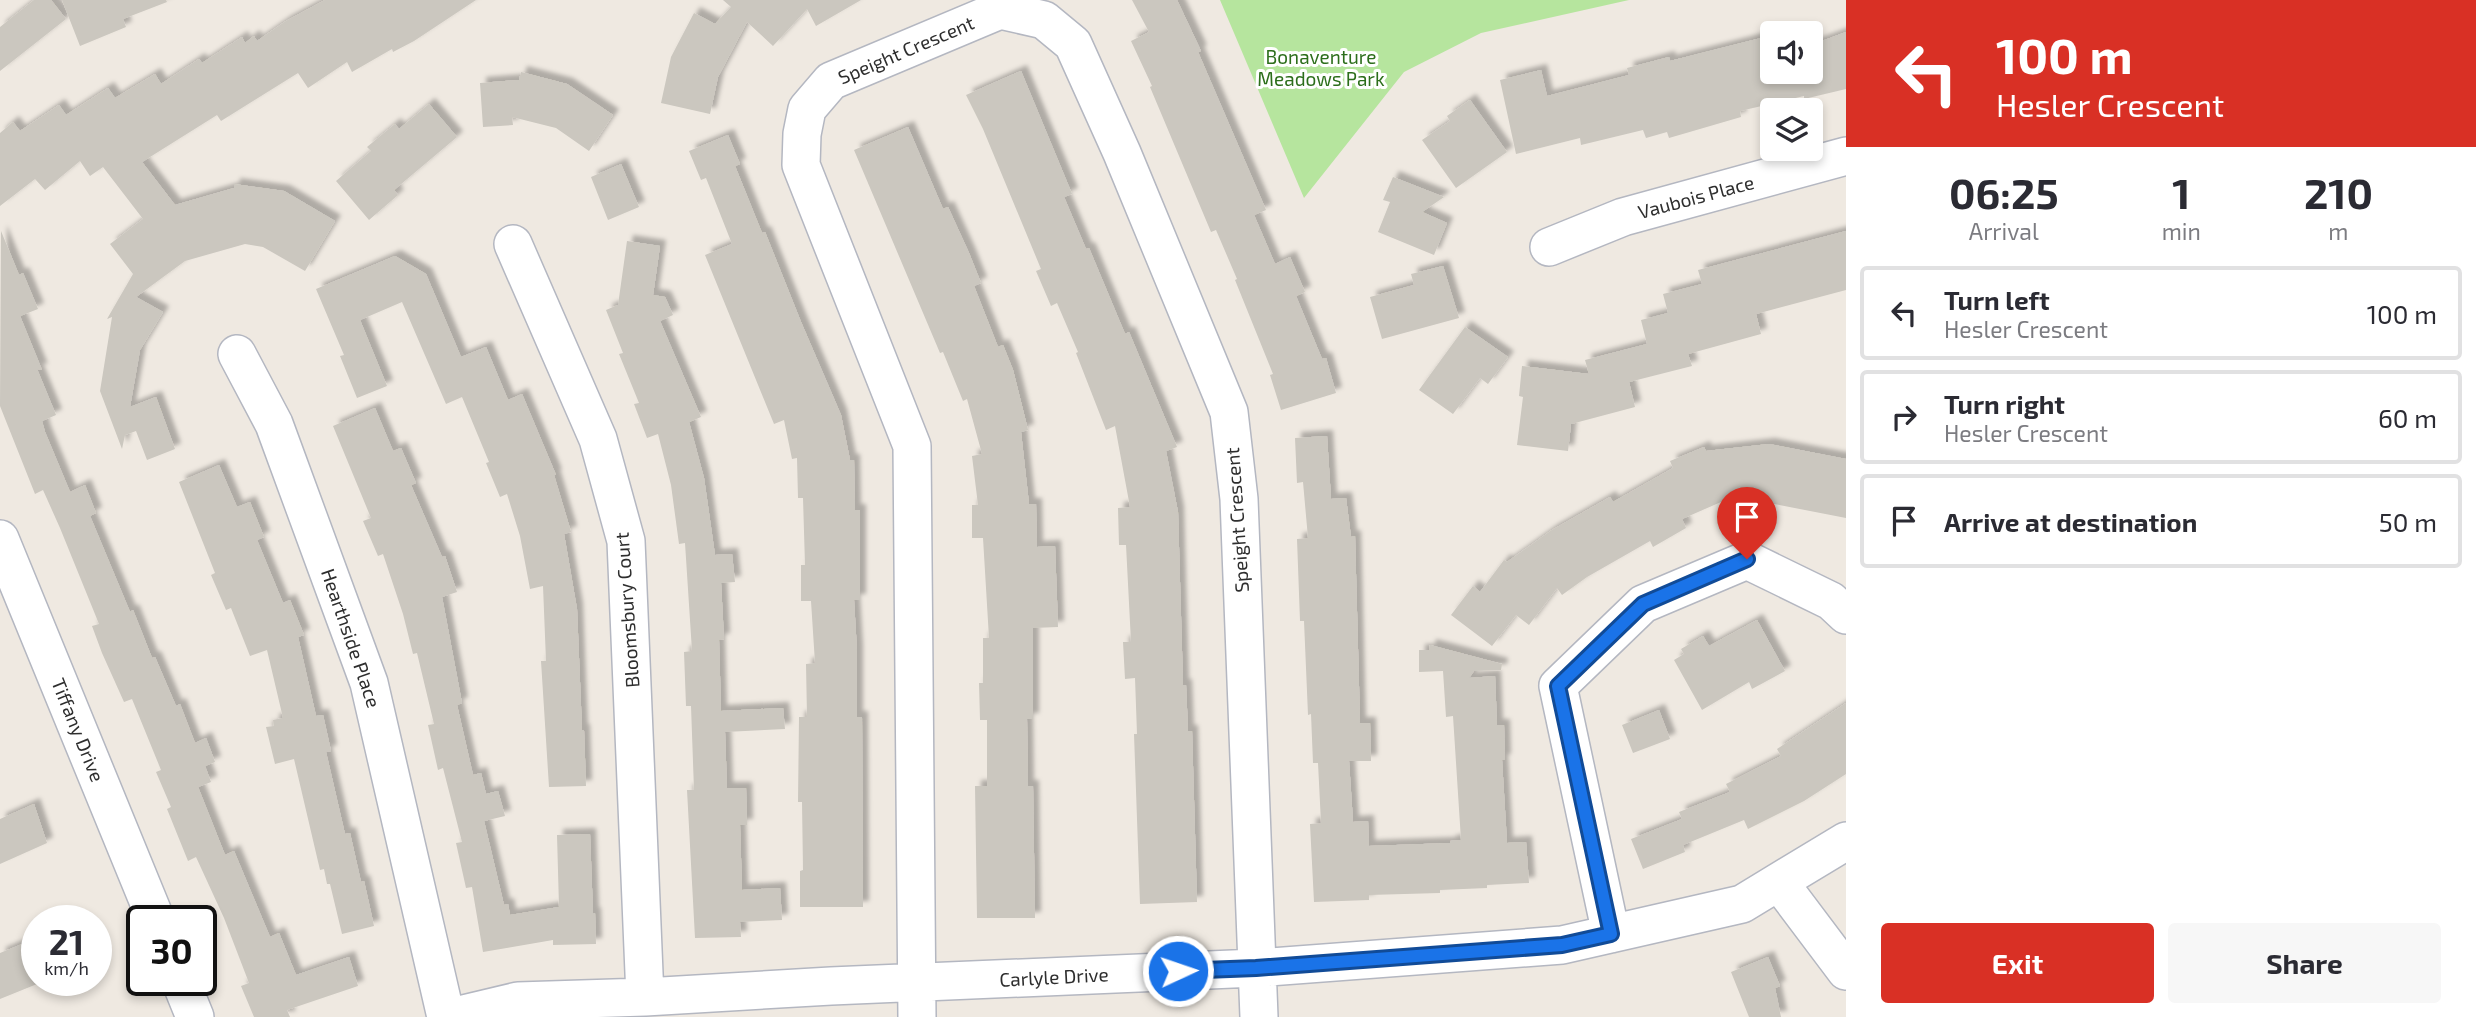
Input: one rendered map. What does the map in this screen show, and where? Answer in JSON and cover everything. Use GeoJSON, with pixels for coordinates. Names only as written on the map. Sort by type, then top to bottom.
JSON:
{"type":"FeatureCollection","features":[{"type":"Feature","properties":{"kind":"street","name":"Speight Crescent"},"geometry":{"type":"LineString","coordinates":[[916,1000],[912,446],[801,165],[802,134],[807,109],[831,81],[1000,10],[1044,20],[1073,44],[1122,153],[1229,412],[1239,499],[1259,1017]]}},
{"type":"Feature","properties":{"kind":"street","name":"Vaubois Place"},"geometry":{"type":"LineString","coordinates":[[1549,247],[1623,217],[1846,156]]}},
{"type":"Feature","properties":{"kind":"street","name":"Bloomsbury Court"},"geometry":{"type":"LineString","coordinates":[[513,244],[598,439],[626,541],[645,997]]}},
{"type":"Feature","properties":{"kind":"street","name":"Hearthside Place"},"geometry":{"type":"LineString","coordinates":[[237,354],[274,424],[369,683],[448,1017]]}},
{"type":"Feature","properties":{"kind":"street","name":"Tiffany Drive"},"geometry":{"type":"LineString","coordinates":[[0,538],[150,905]]}},
{"type":"Feature","properties":{"kind":"street"},"geometry":{"type":"LineString","coordinates":[[1611,934],[1558,686],[1643,604],[1747,559],[1831,601],[1846,615]]}},
{"type":"Feature","properties":{"kind":"street","name":"Carlyle Drive"},"geometry":{"type":"LineString","coordinates":[[448,1017],[518,1001],[831,986],[916,1000],[1256,968],[1562,945],[1742,904],[1846,841]]}},
{"type":"Feature","properties":{"kind":"street"},"geometry":{"type":"LineString","coordinates":[[1779,881],[1846,971]]}},
{"type":"Feature","properties":{"kind":"street"},"geometry":{"type":"LineString","coordinates":[[186,996],[195,1017]]}},
{"type":"Feature","properties":{"kind":"green space","name":"Bonaventure Meadows Park"},"geometry":{"type":"Polygon","coordinates":[[[1220,0],[1629,0],[1481,33],[1404,72],[1304,198],[1220,0]]]}},
{"type":"Feature","properties":{"kind":"building"},"geometry":{"type":"Polygon","coordinates":[[[34,0],[51,0],[66,19],[0,71],[0,27],[34,0]]]}},
{"type":"Feature","properties":{"kind":"building"},"geometry":{"type":"Polygon","coordinates":[[[62,0],[167,2],[123,19],[126,27],[80,46],[62,0]]]}},
{"type":"Feature","properties":{"kind":"building"},"geometry":{"type":"Polygon","coordinates":[[[325,0],[476,0],[414,41],[393,52],[392,49],[352,72],[347,62],[308,88],[298,73],[221,121],[217,115],[142,162],[175,205],[234,188],[234,184],[284,191],[335,221],[305,271],[263,247],[245,244],[185,261],[136,297],[163,312],[140,350],[130,407],[156,397],[175,449],[147,460],[136,431],[125,435],[122,449],[100,391],[112,317],[107,319],[133,274],[110,244],[143,219],[103,167],[90,176],[80,161],[45,190],[35,179],[0,206],[0,133],[13,122],[20,131],[59,105],[66,115],[108,88],[115,98],[155,74],[161,84],[199,59],[202,63],[242,37],[245,43],[254,36],[257,41],[286,21],[325,0]]]}},
{"type":"Feature","properties":{"kind":"building"},"geometry":{"type":"Polygon","coordinates":[[[723,0],[861,0],[816,26],[807,9],[773,46],[747,22],[718,77],[710,114],[661,103],[671,57],[694,13],[715,24],[731,7],[723,0]]]}},
{"type":"Feature","properties":{"kind":"building"},"geometry":{"type":"Polygon","coordinates":[[[1132,0],[1177,0],[1201,51],[1198,52],[1266,210],[1254,215],[1275,264],[1290,257],[1305,292],[1296,296],[1322,359],[1326,358],[1336,393],[1281,410],[1270,375],[1273,374],[1235,280],[1237,279],[1216,230],[1211,232],[1131,41],[1149,32],[1132,0]]]}},
{"type":"Feature","properties":{"kind":"building"},"geometry":{"type":"Polygon","coordinates":[[[1846,32],[1846,89],[1808,98],[1760,98],[1760,106],[1740,111],[1741,117],[1669,138],[1667,132],[1646,138],[1643,130],[1581,145],[1580,138],[1516,154],[1500,80],[1541,70],[1547,96],[1629,75],[1627,68],[1669,57],[1670,61],[1760,38],[1760,84],[1823,84],[1823,41],[1846,32]]]}},
{"type":"Feature","properties":{"kind":"building"},"geometry":{"type":"Polygon","coordinates":[[[1021,71],[1072,194],[1064,197],[1125,334],[1129,332],[1177,447],[1166,451],[1178,512],[1183,685],[1186,685],[1188,731],[1192,731],[1197,902],[1140,904],[1134,734],[1137,734],[1135,678],[1125,679],[1123,642],[1131,642],[1126,545],[1119,545],[1118,508],[1130,507],[1115,426],[1106,430],[1076,353],[1078,352],[1057,303],[1051,306],[1036,271],[1041,269],[983,129],[966,95],[1021,71]]]}},
{"type":"Feature","properties":{"kind":"building"},"geometry":{"type":"Polygon","coordinates":[[[521,72],[567,84],[613,115],[589,151],[556,128],[512,117],[513,125],[483,127],[480,83],[519,80],[521,72]]]}},
{"type":"Feature","properties":{"kind":"building"},"geometry":{"type":"Polygon","coordinates":[[[1470,100],[1507,152],[1456,188],[1422,140],[1450,121],[1447,116],[1470,100]]]}},
{"type":"Feature","properties":{"kind":"building"},"geometry":{"type":"Polygon","coordinates":[[[429,104],[457,137],[394,190],[398,195],[369,220],[336,181],[371,151],[367,147],[395,124],[399,129],[429,104]]]}},
{"type":"Feature","properties":{"kind":"building"},"geometry":{"type":"Polygon","coordinates":[[[908,127],[943,209],[948,207],[969,253],[981,283],[974,286],[998,347],[1003,345],[1013,370],[1028,430],[1021,432],[1029,504],[1036,504],[1037,547],[1055,546],[1058,627],[1033,628],[1033,719],[1027,719],[1028,786],[1033,786],[1035,918],[977,918],[975,786],[987,786],[987,720],[980,720],[979,683],[983,683],[983,638],[989,638],[983,538],[972,538],[972,505],[978,505],[972,456],[982,454],[967,399],[963,401],[943,352],[940,353],[854,150],[908,127]]]}},
{"type":"Feature","properties":{"kind":"building"},"geometry":{"type":"Polygon","coordinates":[[[728,135],[740,164],[735,166],[841,415],[850,460],[854,460],[855,510],[860,510],[860,600],[854,600],[857,717],[862,717],[863,907],[800,907],[800,871],[803,870],[802,802],[798,802],[799,717],[807,717],[806,664],[815,663],[811,601],[801,601],[801,565],[805,565],[803,498],[798,498],[797,458],[792,459],[784,420],[774,424],[705,255],[732,244],[706,178],[701,180],[689,151],[728,135]]]}},
{"type":"Feature","properties":{"kind":"building"},"geometry":{"type":"Polygon","coordinates":[[[621,164],[639,207],[608,220],[591,177],[621,164]]]}},
{"type":"Feature","properties":{"kind":"building"},"geometry":{"type":"Polygon","coordinates":[[[1393,177],[1444,197],[1422,212],[1447,223],[1434,255],[1378,232],[1390,202],[1383,200],[1393,177]]]}},
{"type":"Feature","properties":{"kind":"building"},"geometry":{"type":"Polygon","coordinates":[[[1,231],[19,275],[23,273],[38,309],[20,316],[42,370],[37,369],[56,415],[42,421],[45,432],[70,492],[85,485],[96,513],[90,516],[130,612],[133,610],[152,658],[155,657],[176,706],[180,704],[195,743],[206,738],[215,762],[205,766],[211,782],[198,787],[225,855],[234,851],[270,937],[279,933],[296,975],[349,957],[358,986],[287,1010],[290,1017],[254,1017],[241,986],[249,983],[224,918],[196,857],[188,861],[167,809],[171,807],[156,772],[161,770],[132,699],[124,702],[92,626],[99,624],[60,528],[43,490],[35,494],[0,406],[1,231]]]}},
{"type":"Feature","properties":{"kind":"building"},"geometry":{"type":"Polygon","coordinates":[[[1846,231],[1846,290],[1756,314],[1761,334],[1688,354],[1692,366],[1629,382],[1635,407],[1571,424],[1568,451],[1517,445],[1523,397],[1519,396],[1522,366],[1589,374],[1585,360],[1647,344],[1641,320],[1668,313],[1663,294],[1702,284],[1698,270],[1846,231]]]}},
{"type":"Feature","properties":{"kind":"building"},"geometry":{"type":"Polygon","coordinates":[[[627,241],[660,246],[653,295],[665,297],[673,315],[660,321],[701,417],[689,422],[704,478],[715,555],[732,554],[735,582],[721,583],[724,639],[719,640],[721,711],[783,708],[785,729],[725,732],[727,788],[746,788],[747,825],[740,825],[742,890],[780,888],[782,920],[740,922],[741,937],[695,938],[687,790],[694,790],[691,706],[686,706],[684,652],[692,651],[685,543],[679,544],[671,485],[658,434],[647,438],[634,404],[639,403],[619,354],[623,353],[606,310],[618,305],[627,241]]]}},
{"type":"Feature","properties":{"kind":"building"},"geometry":{"type":"Polygon","coordinates":[[[395,256],[426,274],[461,357],[486,347],[508,400],[522,394],[556,475],[571,532],[564,534],[577,609],[586,786],[549,787],[541,661],[546,661],[543,586],[530,589],[520,536],[507,494],[500,497],[486,463],[489,462],[462,397],[446,404],[402,302],[360,320],[387,386],[357,398],[340,356],[344,355],[316,289],[395,256]]]}},
{"type":"Feature","properties":{"kind":"building"},"geometry":{"type":"Polygon","coordinates":[[[1443,266],[1459,318],[1382,339],[1370,297],[1414,285],[1411,274],[1443,266]]]}},
{"type":"Feature","properties":{"kind":"building"},"geometry":{"type":"Polygon","coordinates":[[[1465,327],[1508,357],[1488,384],[1480,378],[1453,414],[1419,390],[1465,327]]]}},
{"type":"Feature","properties":{"kind":"building"},"geometry":{"type":"Polygon","coordinates":[[[375,408],[393,451],[401,448],[416,483],[411,485],[442,557],[445,556],[457,592],[442,597],[462,703],[457,705],[473,775],[481,773],[486,794],[498,791],[505,816],[484,821],[504,905],[508,904],[510,915],[559,907],[557,835],[590,834],[596,944],[553,945],[553,940],[483,952],[472,887],[466,888],[456,843],[462,842],[443,768],[438,770],[428,725],[434,724],[417,653],[413,654],[383,554],[378,556],[363,521],[371,518],[333,426],[375,408]]]}},
{"type":"Feature","properties":{"kind":"building"},"geometry":{"type":"Polygon","coordinates":[[[1327,436],[1331,499],[1346,498],[1351,537],[1355,536],[1360,723],[1370,723],[1371,761],[1349,761],[1353,822],[1368,821],[1369,846],[1450,843],[1461,840],[1453,716],[1446,717],[1443,671],[1419,672],[1419,650],[1429,650],[1430,645],[1502,664],[1501,670],[1474,671],[1469,678],[1495,676],[1497,725],[1504,725],[1505,760],[1502,760],[1507,843],[1526,842],[1529,883],[1440,890],[1440,893],[1369,895],[1369,900],[1314,902],[1310,824],[1321,823],[1318,763],[1313,763],[1311,714],[1308,715],[1304,621],[1300,621],[1297,539],[1308,538],[1303,482],[1297,483],[1295,438],[1327,436]]]}},
{"type":"Feature","properties":{"kind":"building"},"geometry":{"type":"Polygon","coordinates":[[[1769,444],[1846,459],[1846,518],[1769,503],[1738,506],[1737,495],[1682,519],[1686,528],[1653,547],[1650,541],[1587,577],[1562,595],[1557,588],[1529,625],[1516,615],[1492,646],[1451,615],[1473,586],[1480,592],[1504,560],[1507,562],[1552,530],[1610,497],[1613,502],[1673,468],[1670,461],[1704,447],[1706,451],[1769,444]]]}},
{"type":"Feature","properties":{"kind":"building"},"geometry":{"type":"Polygon","coordinates":[[[219,465],[237,507],[250,502],[264,537],[257,540],[283,603],[290,600],[304,635],[298,637],[316,716],[323,715],[331,751],[326,752],[345,834],[350,833],[374,926],[342,934],[330,884],[327,884],[324,869],[320,870],[294,759],[275,764],[266,727],[274,726],[273,720],[283,718],[267,650],[250,656],[231,608],[226,610],[211,575],[215,573],[179,482],[219,465]]]}},
{"type":"Feature","properties":{"kind":"building"},"geometry":{"type":"Polygon","coordinates":[[[1757,620],[1785,671],[1752,689],[1749,682],[1702,710],[1674,660],[1684,654],[1681,649],[1703,636],[1709,646],[1757,620]]]}},
{"type":"Feature","properties":{"kind":"building"},"geometry":{"type":"Polygon","coordinates":[[[1846,703],[1846,774],[1804,801],[1748,829],[1744,820],[1683,845],[1685,852],[1643,869],[1631,839],[1682,819],[1679,812],[1730,792],[1726,784],[1781,756],[1777,749],[1846,703]]]}},
{"type":"Feature","properties":{"kind":"building"},"geometry":{"type":"Polygon","coordinates":[[[1659,710],[1670,739],[1633,753],[1622,725],[1659,710]]]}},
{"type":"Feature","properties":{"kind":"building"},"geometry":{"type":"Polygon","coordinates":[[[34,804],[47,843],[0,864],[0,819],[34,804]]]}},
{"type":"Feature","properties":{"kind":"building"},"geometry":{"type":"Polygon","coordinates":[[[21,944],[21,990],[0,999],[0,953],[21,944]]]}},
{"type":"Feature","properties":{"kind":"building"},"geometry":{"type":"Polygon","coordinates":[[[1768,957],[1780,986],[1775,988],[1781,1017],[1749,1017],[1731,972],[1768,957]]]}},
{"type":"Feature","properties":{"kind":"route"},"geometry":{"type":"LineString","coordinates":[[1178,971],[1256,968],[1562,945],[1611,934],[1558,686],[1643,604],[1747,559]]}}]}
